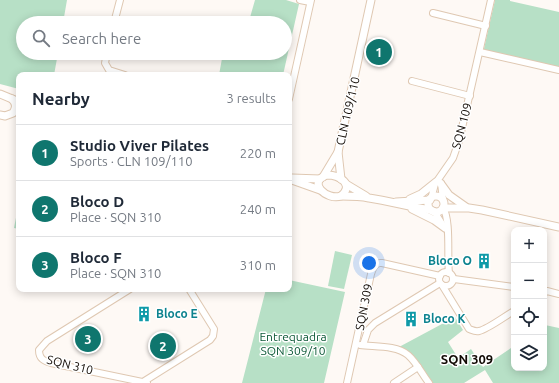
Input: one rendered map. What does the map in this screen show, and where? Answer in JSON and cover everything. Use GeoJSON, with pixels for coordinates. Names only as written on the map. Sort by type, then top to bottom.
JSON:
{"type":"FeatureCollection","features":[{"type":"Feature","properties":{"kind":"street"},"geometry":{"type":"LineString","coordinates":[[116,16],[120,0]]}},
{"type":"Feature","properties":{"kind":"street"},"geometry":{"type":"LineString","coordinates":[[292,86],[311,1],[300,0]]}},
{"type":"Feature","properties":{"kind":"street","name":"CLN 109/110"},"geometry":{"type":"LineString","coordinates":[[322,178],[338,152],[371,0]]}},
{"type":"Feature","properties":{"kind":"street","name":"SQN 109"},"geometry":{"type":"LineString","coordinates":[[430,200],[439,180],[453,158],[459,141],[492,0]]}},
{"type":"Feature","properties":{"kind":"street"},"geometry":{"type":"LineString","coordinates":[[433,13],[486,26]]}},
{"type":"Feature","properties":{"kind":"street"},"geometry":{"type":"LineString","coordinates":[[480,52],[559,70]]}},
{"type":"Feature","properties":{"kind":"street"},"geometry":{"type":"LineString","coordinates":[[106,60],[105,63],[109,70],[115,72]]}},
{"type":"Feature","properties":{"kind":"street","name":"SQN 109"},"geometry":{"type":"LineString","coordinates":[[412,81],[470,96]]}},
{"type":"Feature","properties":{"kind":"street"},"geometry":{"type":"LineString","coordinates":[[0,94],[16,101]]}},
{"type":"Feature","properties":{"kind":"street"},"geometry":{"type":"LineString","coordinates":[[0,123],[2,116],[16,111]]}},
{"type":"Feature","properties":{"kind":"street","name":"CLN 109/110"},"geometry":{"type":"LineString","coordinates":[[338,152],[344,182]]}},
{"type":"Feature","properties":{"kind":"street"},"geometry":{"type":"LineString","coordinates":[[292,178],[322,178],[334,176],[368,197]]}},
{"type":"Feature","properties":{"kind":"street"},"geometry":{"type":"LineString","coordinates":[[320,190],[318,184],[322,178]]}},
{"type":"Feature","properties":{"kind":"street"},"geometry":{"type":"LineString","coordinates":[[292,179],[320,190],[323,193],[333,197],[368,197],[440,211],[443,204]]}},
{"type":"Feature","properties":{"kind":"street"},"geometry":{"type":"LineString","coordinates":[[405,203],[421,194],[439,180]]}},
{"type":"Feature","properties":{"kind":"street"},"geometry":{"type":"LineString","coordinates":[[439,180],[447,217],[446,230],[449,273],[454,279],[511,287]]}},
{"type":"Feature","properties":{"kind":"street"},"geometry":{"type":"LineString","coordinates":[[439,180],[449,195],[468,207]]}},
{"type":"Feature","properties":{"kind":"street"},"geometry":{"type":"LineString","coordinates":[[341,196],[346,190],[344,182]]}},
{"type":"Feature","properties":{"kind":"street"},"geometry":{"type":"LineString","coordinates":[[405,203],[430,200],[436,196],[443,204],[468,207],[559,227]]}},
{"type":"Feature","properties":{"kind":"street"},"geometry":{"type":"LineString","coordinates":[[430,200],[429,204],[446,230]]}},
{"type":"Feature","properties":{"kind":"street"},"geometry":{"type":"LineString","coordinates":[[405,203],[434,220],[446,230]]}},
{"type":"Feature","properties":{"kind":"street"},"geometry":{"type":"LineString","coordinates":[[448,260],[441,275],[444,285],[449,298],[469,329],[474,331],[484,329],[511,313]]}},
{"type":"Feature","properties":{"kind":"street","name":"SQN 309"},"geometry":{"type":"LineString","coordinates":[[347,383],[371,274],[375,265],[377,263],[382,263],[441,275]]}},
{"type":"Feature","properties":{"kind":"street"},"geometry":{"type":"LineString","coordinates":[[441,275],[447,272],[449,273]]}},
{"type":"Feature","properties":{"kind":"street"},"geometry":{"type":"LineString","coordinates":[[444,285],[452,284],[454,279]]}},
{"type":"Feature","properties":{"kind":"street","name":"SQN 309"},"geometry":{"type":"LineString","coordinates":[[363,345],[368,330],[375,323],[444,285]]}},
{"type":"Feature","properties":{"kind":"street","name":"SQN 310"},"geometry":{"type":"LineString","coordinates":[[125,292],[47,341],[39,350],[42,360],[145,383],[210,340],[213,336],[214,329],[191,292]]}},
{"type":"Feature","properties":{"kind":"street"},"geometry":{"type":"LineString","coordinates":[[547,292],[559,294]]}},
{"type":"Feature","properties":{"kind":"street","name":"SQN 309"},"geometry":{"type":"LineString","coordinates":[[356,345],[389,348],[407,354],[429,383]]}},
{"type":"Feature","properties":{"kind":"street"},"geometry":{"type":"LineString","coordinates":[[394,383],[418,367]]}},
{"type":"Feature","properties":{"kind":"green space"},"geometry":{"type":"Polygon","coordinates":[[[0,0],[67,0],[64,16],[16,16],[16,60],[57,60],[55,72],[16,72],[16,88],[0,84],[0,0]]]}},
{"type":"Feature","properties":{"kind":"green space"},"geometry":{"type":"Polygon","coordinates":[[[255,0],[286,0],[299,4],[292,35],[292,16],[250,16],[255,0]]]}},
{"type":"Feature","properties":{"kind":"green space"},"geometry":{"type":"Polygon","coordinates":[[[495,0],[510,0],[559,12],[559,70],[483,53],[495,0]]]}},
{"type":"Feature","properties":{"kind":"green space"},"geometry":{"type":"Polygon","coordinates":[[[222,60],[286,60],[284,72],[220,72],[222,60]]]}},
{"type":"Feature","properties":{"kind":"green space"},"geometry":{"type":"Polygon","coordinates":[[[16,218],[16,228],[14,228],[16,218]]]}},
{"type":"Feature","properties":{"kind":"green space"},"geometry":{"type":"Polygon","coordinates":[[[335,251],[352,255],[344,289],[328,286],[335,251]]]}},
{"type":"Feature","properties":{"kind":"green space","name":"Entrequadra SQN 309/10"},"geometry":{"type":"Polygon","coordinates":[[[292,281],[345,292],[324,383],[242,383],[265,292],[292,292],[292,281]]]}},
{"type":"Feature","properties":{"kind":"green space"},"geometry":{"type":"Polygon","coordinates":[[[455,317],[463,330],[448,342],[458,358],[471,349],[483,367],[511,348],[511,371],[547,371],[547,325],[559,328],[559,383],[493,383],[485,370],[464,383],[429,383],[399,347],[455,317]]]}},
{"type":"Feature","properties":{"kind":"place","name":"Studio Viver Pilates"},"geometry":{"type":"Point","coordinates":[379,52]}},
{"type":"Feature","properties":{"kind":"place","name":"Bloco O"},"geometry":{"type":"Point","coordinates":[484,261]}},
{"type":"Feature","properties":{"kind":"place","name":"Bloco E"},"geometry":{"type":"Point","coordinates":[144,314]}},
{"type":"Feature","properties":{"kind":"place","name":"Bloco K"},"geometry":{"type":"Point","coordinates":[411,319]}},
{"type":"Feature","properties":{"kind":"place","name":"Bloco F"},"geometry":{"type":"Point","coordinates":[88,339]}},
{"type":"Feature","properties":{"kind":"place","name":"Bloco D"},"geometry":{"type":"Point","coordinates":[163,346]}},
{"type":"Feature","properties":{"kind":"district","name":"SQN 309"},"geometry":{"type":"Point","coordinates":[467,359]}}]}
